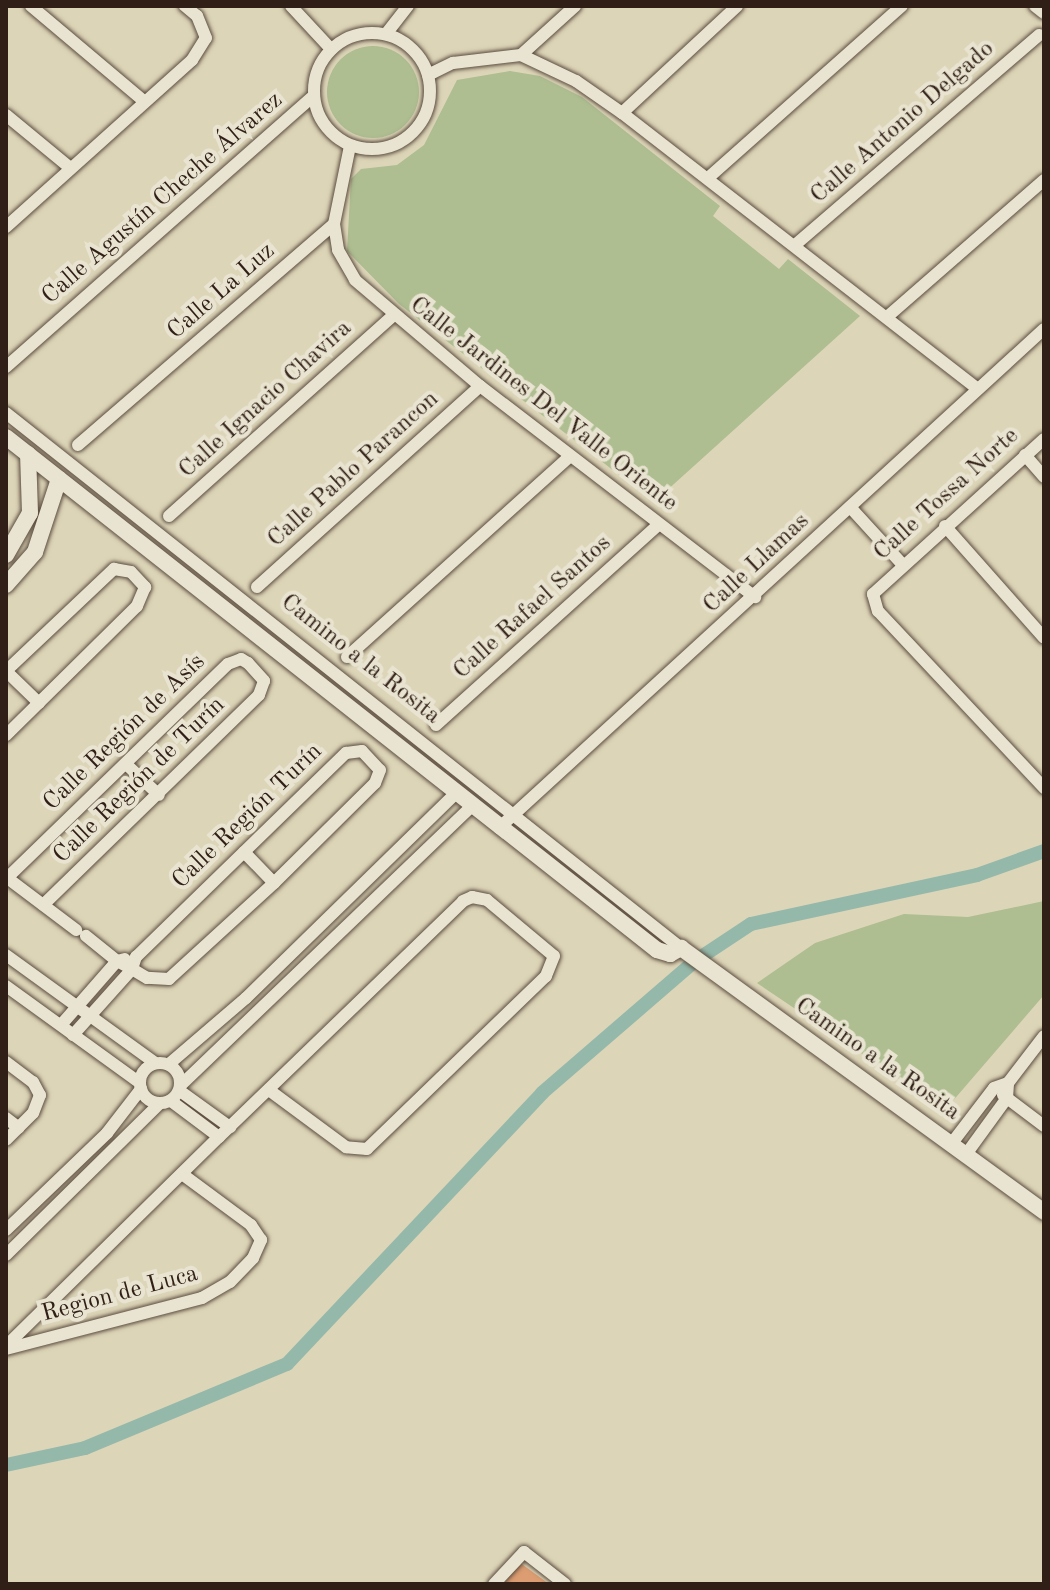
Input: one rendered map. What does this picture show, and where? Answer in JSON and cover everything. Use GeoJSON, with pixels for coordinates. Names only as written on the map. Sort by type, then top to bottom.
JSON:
{"type":"FeatureCollection","features":[{"type":"Feature","properties":{"kind":"street"},"geometry":{"type":"LineString","coordinates":[[31,6],[145,102]]}},
{"type":"Feature","properties":{"kind":"street"},"geometry":{"type":"LineString","coordinates":[[6,227],[69,167],[192,60],[206,38],[197,16],[185,6]]}},
{"type":"Feature","properties":{"kind":"street"},"geometry":{"type":"LineString","coordinates":[[291,6],[331,49]]}},
{"type":"Feature","properties":{"kind":"street"},"geometry":{"type":"LineString","coordinates":[[386,34],[408,6]]}},
{"type":"Feature","properties":{"kind":"street"},"geometry":{"type":"LineString","coordinates":[[521,55],[575,6]]}},
{"type":"Feature","properties":{"kind":"street"},"geometry":{"type":"LineString","coordinates":[[622,113],[737,6]]}},
{"type":"Feature","properties":{"kind":"street"},"geometry":{"type":"LineString","coordinates":[[708,178],[902,6]]}},
{"type":"Feature","properties":{"kind":"street"},"geometry":{"type":"LineString","coordinates":[[1035,6],[1044,13]]}},
{"type":"Feature","properties":{"kind":"street"},"geometry":{"type":"LineString","coordinates":[[386,34],[413,49],[428,75],[427,112],[403,141],[368,150],[350,146],[324,125],[313,96],[318,71],[331,49],[357,35],[386,34]]}},
{"type":"Feature","properties":{"kind":"street","name":"Calle Antonio Delgado"},"geometry":{"type":"LineString","coordinates":[[795,245],[1039,35]]}},
{"type":"Feature","properties":{"kind":"street"},"geometry":{"type":"LineString","coordinates":[[428,75],[453,63],[521,55],[576,81],[708,178],[976,388]]}},
{"type":"Feature","properties":{"kind":"street","name":"Calle Agustín Cheche Álvarez"},"geometry":{"type":"LineString","coordinates":[[6,367],[313,96]]}},
{"type":"Feature","properties":{"kind":"street"},"geometry":{"type":"LineString","coordinates":[[6,115],[69,167]]}},
{"type":"Feature","properties":{"kind":"street"},"geometry":{"type":"LineString","coordinates":[[334,224],[350,146]]}},
{"type":"Feature","properties":{"kind":"street"},"geometry":{"type":"LineString","coordinates":[[887,317],[1044,180]]}},
{"type":"Feature","properties":{"kind":"street","name":"Calle Jardines Del Valle Oriente"},"geometry":{"type":"LineString","coordinates":[[334,224],[345,267],[393,316],[755,597]]}},
{"type":"Feature","properties":{"kind":"street","name":"Calle La Luz"},"geometry":{"type":"LineString","coordinates":[[78,445],[334,224]]}},
{"type":"Feature","properties":{"kind":"street","name":"Calle Ignacio Chavira"},"geometry":{"type":"LineString","coordinates":[[169,516],[393,316]]}},
{"type":"Feature","properties":{"kind":"street","name":"Calle Llamas"},"geometry":{"type":"LineString","coordinates":[[499,828],[755,597],[976,388],[1044,329]]}},
{"type":"Feature","properties":{"kind":"street","name":"Calle Pablo Parancon"},"geometry":{"type":"LineString","coordinates":[[257,587],[480,386]]}},
{"type":"Feature","properties":{"kind":"street","name":"Camino a la Rosita"},"geometry":{"type":"LineString","coordinates":[[6,413],[516,813],[695,959],[967,1153],[1044,1212]]}},
{"type":"Feature","properties":{"kind":"street"},"geometry":{"type":"LineString","coordinates":[[6,437],[28,454],[30,513],[6,555]]}},
{"type":"Feature","properties":{"kind":"street","name":"Calle Tossa Norte"},"geometry":{"type":"LineString","coordinates":[[1044,439],[902,564],[873,594],[878,611],[1044,788]]}},
{"type":"Feature","properties":{"kind":"street","name":"Camino a la Rosita"},"geometry":{"type":"LineString","coordinates":[[28,454],[471,807],[657,950],[670,954],[681,948]]}},
{"type":"Feature","properties":{"kind":"street"},"geometry":{"type":"LineString","coordinates":[[1025,455],[1044,477]]}},
{"type":"Feature","properties":{"kind":"street"},"geometry":{"type":"LineString","coordinates":[[347,657],[570,456]]}},
{"type":"Feature","properties":{"kind":"street"},"geometry":{"type":"LineString","coordinates":[[6,585],[35,552],[59,479]]}},
{"type":"Feature","properties":{"kind":"street"},"geometry":{"type":"LineString","coordinates":[[850,507],[902,564]]}},
{"type":"Feature","properties":{"kind":"street","name":"Calle Rafael Santos"},"geometry":{"type":"LineString","coordinates":[[436,725],[659,524]]}},
{"type":"Feature","properties":{"kind":"street"},"geometry":{"type":"LineString","coordinates":[[945,526],[1044,638]]}},
{"type":"Feature","properties":{"kind":"street"},"geometry":{"type":"LineString","coordinates":[[6,735],[39,703],[142,599],[145,587],[131,572],[120,568],[108,574],[6,671],[39,703]]}},
{"type":"Feature","properties":{"kind":"street","name":"Calle Región de Turín"},"geometry":{"type":"LineString","coordinates":[[43,905],[159,795],[265,685],[241,659]]}},
{"type":"Feature","properties":{"kind":"street","name":"Calle Región de Asís"},"geometry":{"type":"LineString","coordinates":[[117,961],[7,878],[228,664],[241,659]]}},
{"type":"Feature","properties":{"kind":"street","name":"Calle Región Turín"},"geometry":{"type":"LineString","coordinates":[[73,1035],[134,963],[349,750],[362,751],[377,766],[375,783],[176,974],[162,982],[134,963]]}},
{"type":"Feature","properties":{"kind":"street"},"geometry":{"type":"LineString","coordinates":[[126,764],[159,795]]}},
{"type":"Feature","properties":{"kind":"street"},"geometry":{"type":"LineString","coordinates":[[6,1230],[107,1133],[140,1086],[162,1064],[310,934],[456,793]]}},
{"type":"Feature","properties":{"kind":"street"},"geometry":{"type":"LineString","coordinates":[[6,1255],[471,807]]}},
{"type":"Feature","properties":{"kind":"street"},"geometry":{"type":"LineString","coordinates":[[244,852],[274,883]]}},
{"type":"Feature","properties":{"kind":"street","name":"Region de Luca"},"geometry":{"type":"LineString","coordinates":[[6,1348],[219,1137],[472,897],[487,900],[554,956],[546,976],[367,1149],[346,1147],[269,1090]]}},
{"type":"Feature","properties":{"kind":"street"},"geometry":{"type":"LineString","coordinates":[[310,934],[323,948]]}},
{"type":"Feature","properties":{"kind":"street"},"geometry":{"type":"LineString","coordinates":[[6,955],[162,1064],[173,1095],[219,1137]]}},
{"type":"Feature","properties":{"kind":"street"},"geometry":{"type":"LineString","coordinates":[[61,1025],[117,961],[134,963]]}},
{"type":"Feature","properties":{"kind":"street"},"geometry":{"type":"LineString","coordinates":[[6,986],[140,1086],[173,1095],[230,1127]]}},
{"type":"Feature","properties":{"kind":"street"},"geometry":{"type":"LineString","coordinates":[[952,1143],[994,1088],[1008,1083],[1044,1036]]}},
{"type":"Feature","properties":{"kind":"street"},"geometry":{"type":"LineString","coordinates":[[6,1062],[33,1082],[40,1095],[19,1128],[6,1140]]}},
{"type":"Feature","properties":{"kind":"street"},"geometry":{"type":"LineString","coordinates":[[967,1153],[1007,1098],[1008,1083]]}},
{"type":"Feature","properties":{"kind":"street"},"geometry":{"type":"LineString","coordinates":[[994,1088],[1044,1126]]}},
{"type":"Feature","properties":{"kind":"street"},"geometry":{"type":"LineString","coordinates":[[6,1118],[19,1128]]}},
{"type":"Feature","properties":{"kind":"street","name":"Region de Luca"},"geometry":{"type":"LineString","coordinates":[[6,1348],[202,1298],[230,1282],[253,1258],[261,1240],[251,1225],[182,1174]]}},
{"type":"Feature","properties":{"kind":"street"},"geometry":{"type":"LineString","coordinates":[[494,1584],[524,1552],[565,1584]]}},
{"type":"Feature","properties":{"kind":"green space"},"geometry":{"type":"Polygon","coordinates":[[[364,46],[382,46],[399,53],[412,66],[419,92],[412,118],[399,131],[382,138],[364,138],[347,131],[334,118],[327,101],[327,83],[334,66],[347,53],[364,46]]]}},
{"type":"Feature","properties":{"kind":"green space"},"geometry":{"type":"Polygon","coordinates":[[[510,71],[540,76],[582,97],[720,206],[713,216],[779,269],[788,259],[860,316],[654,502],[399,304],[347,251],[351,179],[361,169],[397,165],[424,145],[457,80],[510,71]]]}},
{"type":"Feature","properties":{"kind":"green space"},"geometry":{"type":"Polygon","coordinates":[[[1044,901],[1044,995],[945,1110],[757,983],[815,943],[904,914],[968,917],[1044,901]]]}},
{"type":"Feature","properties":{"kind":"building"},"geometry":{"type":"Polygon","coordinates":[[[519,1562],[549,1584],[504,1584],[519,1562]]]}},
{"type":"Feature","properties":{"kind":"waterway"},"geometry":{"type":"LineString","coordinates":[[6,1465],[85,1448],[287,1364],[542,1093],[695,961],[751,924],[977,875],[1044,851]]}}]}
